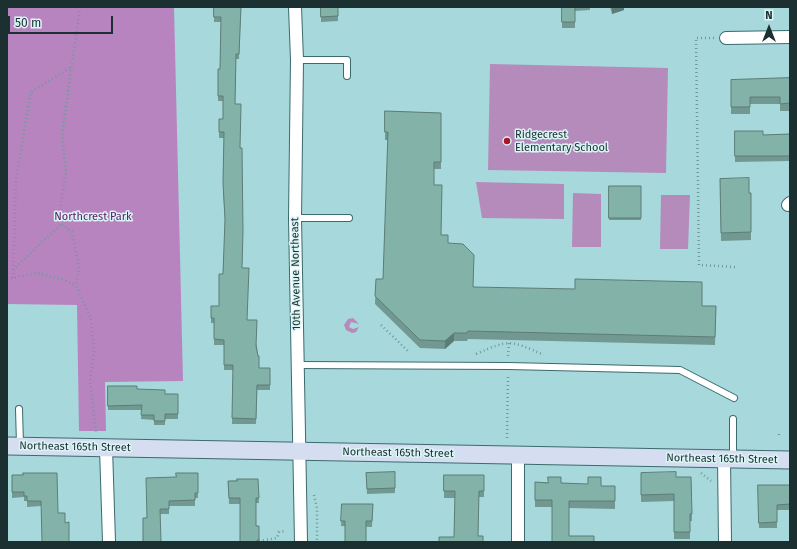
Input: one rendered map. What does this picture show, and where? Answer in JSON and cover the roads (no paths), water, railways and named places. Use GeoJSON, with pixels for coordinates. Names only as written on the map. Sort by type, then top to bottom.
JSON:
{"type":"FeatureCollection","features":[{"type":"Feature","properties":{"kind":"street","name":"10th Avenue Northeast"},"geometry":{"type":"LineString","coordinates":[[295,7],[297,60],[294,218],[300,451],[300,542]]}},
{"type":"Feature","properties":{"kind":"street"},"geometry":{"type":"LineString","coordinates":[[726,38],[790,37]]}},
{"type":"Feature","properties":{"kind":"street"},"geometry":{"type":"LineString","coordinates":[[102,443],[109,542]]}},
{"type":"Feature","properties":{"kind":"street","name":"Northeast 165th Street"},"geometry":{"type":"LineString","coordinates":[[14,446],[102,443],[300,451],[790,460]]}},
{"type":"Feature","properties":{"kind":"street"},"geometry":{"type":"LineString","coordinates":[[518,456],[518,542]]}},
{"type":"Feature","properties":{"kind":"street"},"geometry":{"type":"LineString","coordinates":[[725,542],[728,459]]}},
{"type":"Feature","properties":{"kind":"lane"},"geometry":{"type":"LineString","coordinates":[[297,60],[347,60],[347,76]]}},
{"type":"Feature","properties":{"kind":"lane"},"geometry":{"type":"LineString","coordinates":[[294,218],[350,218]]}},
{"type":"Feature","properties":{"kind":"lane"},"geometry":{"type":"LineString","coordinates":[[298,365],[501,366],[680,370],[734,398]]}},
{"type":"Feature","properties":{"kind":"lane"},"geometry":{"type":"LineString","coordinates":[[14,446],[19,409]]}},
{"type":"Feature","properties":{"kind":"lane"},"geometry":{"type":"LineString","coordinates":[[728,459],[733,419]]}},
{"type":"Feature","properties":{"kind":"place","name":"Ridgecrest Elementary School"},"geometry":{"type":"Point","coordinates":[507,141]}},
{"type":"Feature","properties":{"kind":"park label","name":"Northcrest Park"},"geometry":{"type":"Point","coordinates":[93,217]}}]}
